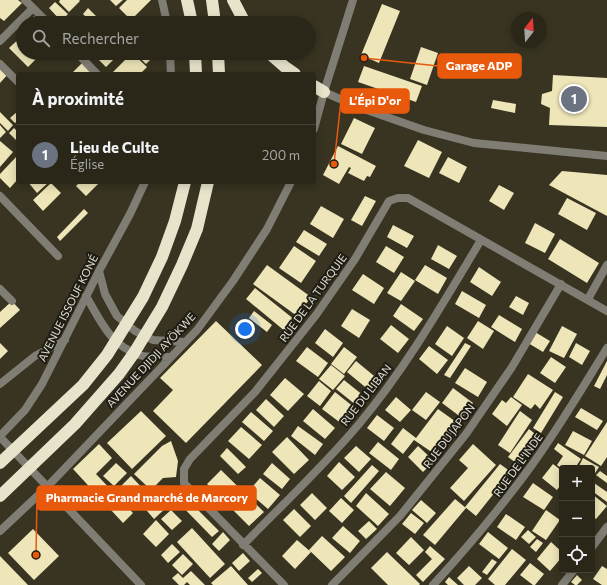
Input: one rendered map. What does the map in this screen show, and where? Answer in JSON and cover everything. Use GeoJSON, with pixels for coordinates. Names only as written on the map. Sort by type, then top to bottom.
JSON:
{"type":"FeatureCollection","features":[{"type":"Feature","properties":{"kind":"highway"},"geometry":{"type":"LineString","coordinates":[[187,0],[190,16]]}},
{"type":"Feature","properties":{"kind":"highway"},"geometry":{"type":"LineString","coordinates":[[212,0],[214,16]]}},
{"type":"Feature","properties":{"kind":"highway"},"geometry":{"type":"LineString","coordinates":[[233,0],[241,16]]}},
{"type":"Feature","properties":{"kind":"highway"},"geometry":{"type":"LineString","coordinates":[[195,60],[196,72]]}},
{"type":"Feature","properties":{"kind":"highway"},"geometry":{"type":"LineString","coordinates":[[218,60],[219,72]]}},
{"type":"Feature","properties":{"kind":"highway"},"geometry":{"type":"LineString","coordinates":[[277,60],[292,72]]}},
{"type":"Feature","properties":{"kind":"highway"},"geometry":{"type":"LineString","coordinates":[[1,463],[83,385],[107,355],[143,297],[162,257],[175,221],[184,184]]}},
{"type":"Feature","properties":{"kind":"highway"},"geometry":{"type":"LineString","coordinates":[[0,496],[75,424],[114,380],[134,353],[162,307],[182,265],[197,229],[208,184]]}},
{"type":"Feature","properties":{"kind":"street"},"geometry":{"type":"LineString","coordinates":[[25,0],[41,16]]}},
{"type":"Feature","properties":{"kind":"street"},"geometry":{"type":"LineString","coordinates":[[162,0],[165,16]]}},
{"type":"Feature","properties":{"kind":"street"},"geometry":{"type":"LineString","coordinates":[[316,113],[319,89],[353,0]]}},
{"type":"Feature","properties":{"kind":"street"},"geometry":{"type":"LineString","coordinates":[[25,16],[33,8]]}},
{"type":"Feature","properties":{"kind":"street"},"geometry":{"type":"LineString","coordinates":[[0,41],[16,25]]}},
{"type":"Feature","properties":{"kind":"street"},"geometry":{"type":"LineString","coordinates":[[84,60],[95,72]]}},
{"type":"Feature","properties":{"kind":"street"},"geometry":{"type":"LineString","coordinates":[[170,60],[171,72]]}},
{"type":"Feature","properties":{"kind":"street"},"geometry":{"type":"LineString","coordinates":[[0,64],[16,80]]}},
{"type":"Feature","properties":{"kind":"street"},"geometry":{"type":"LineString","coordinates":[[319,89],[358,107],[424,130],[474,143],[607,156]]}},
{"type":"Feature","properties":{"kind":"street","name":"AVENUE ISSOUF KONÉ"},"geometry":{"type":"LineString","coordinates":[[0,437],[25,410],[42,384],[98,271],[130,214],[144,184]]}},
{"type":"Feature","properties":{"kind":"street","name":"AVENUE DJIDJI AYÖKWE"},"geometry":{"type":"LineString","coordinates":[[0,531],[48,486],[197,330],[234,281],[267,229],[290,184]]}},
{"type":"Feature","properties":{"kind":"street"},"geometry":{"type":"LineString","coordinates":[[0,196],[58,256]]}},
{"type":"Feature","properties":{"kind":"street","name":"RUE DE LA TURQUIE"},"geometry":{"type":"LineString","coordinates":[[284,585],[184,483],[184,469],[190,459],[255,392],[316,315],[355,259],[389,201],[398,198],[408,198],[480,240],[588,299],[606,307]]}},
{"type":"Feature","properties":{"kind":"street","name":"RUE DU LIBAN"},"geometry":{"type":"LineString","coordinates":[[243,544],[310,477],[359,425],[405,361],[438,311],[480,240]]}},
{"type":"Feature","properties":{"kind":"street"},"geometry":{"type":"LineString","coordinates":[[588,299],[607,265]]}},
{"type":"Feature","properties":{"kind":"street"},"geometry":{"type":"LineString","coordinates":[[98,271],[105,294],[117,316],[135,331],[153,340],[184,342]]}},
{"type":"Feature","properties":{"kind":"street","name":"RUE DU JAPON"},"geometry":{"type":"LineString","coordinates":[[332,585],[400,516],[466,434],[512,367],[561,284]]}},
{"type":"Feature","properties":{"kind":"street"},"geometry":{"type":"LineString","coordinates":[[0,289],[12,301]]}},
{"type":"Feature","properties":{"kind":"street"},"geometry":{"type":"LineString","coordinates":[[86,296],[113,340],[124,348],[140,355],[170,357]]}},
{"type":"Feature","properties":{"kind":"street"},"geometry":{"type":"LineString","coordinates":[[0,384],[35,356],[65,340]]}},
{"type":"Feature","properties":{"kind":"street","name":"RUE DE L'INDE"},"geometry":{"type":"LineString","coordinates":[[433,585],[493,516],[527,472],[574,404],[607,348]]}},
{"type":"Feature","properties":{"kind":"street"},"geometry":{"type":"LineString","coordinates":[[0,437],[141,585]]}},
{"type":"Feature","properties":{"kind":"street"},"geometry":{"type":"LineString","coordinates":[[595,543],[607,527]]}},
{"type":"Feature","properties":{"kind":"street"},"geometry":{"type":"LineString","coordinates":[[562,585],[572,573]]}},
{"type":"Feature","properties":{"kind":"building"},"geometry":{"type":"Polygon","coordinates":[[[0,0],[18,0],[22,3],[4,21],[0,18],[0,0]]]}},
{"type":"Feature","properties":{"kind":"building"},"geometry":{"type":"Polygon","coordinates":[[[60,0],[80,1],[69,12],[59,2],[60,0]]]}},
{"type":"Feature","properties":{"kind":"building"},"geometry":{"type":"Polygon","coordinates":[[[110,0],[123,0],[116,6],[110,0]]]}},
{"type":"Feature","properties":{"kind":"building"},"geometry":{"type":"Polygon","coordinates":[[[127,0],[151,0],[135,16],[127,16],[119,8],[127,0]]]}},
{"type":"Feature","properties":{"kind":"building"},"geometry":{"type":"Polygon","coordinates":[[[55,2],[68,14],[66,16],[56,16],[49,8],[55,2]]]}},
{"type":"Feature","properties":{"kind":"building"},"geometry":{"type":"Polygon","coordinates":[[[382,4],[400,11],[379,63],[361,55],[382,4]]]}},
{"type":"Feature","properties":{"kind":"building"},"geometry":{"type":"Polygon","coordinates":[[[88,8],[96,16],[85,16],[83,14],[88,8]]]}},
{"type":"Feature","properties":{"kind":"building"},"geometry":{"type":"Polygon","coordinates":[[[16,42],[16,55],[9,48],[16,42]]]}},
{"type":"Feature","properties":{"kind":"building"},"geometry":{"type":"Polygon","coordinates":[[[421,47],[438,53],[427,85],[410,79],[421,47]]]}},
{"type":"Feature","properties":{"kind":"building"},"geometry":{"type":"Polygon","coordinates":[[[21,60],[35,60],[28,67],[21,60]]]}},
{"type":"Feature","properties":{"kind":"building"},"geometry":{"type":"Polygon","coordinates":[[[99,60],[113,60],[106,67],[99,60]]]}},
{"type":"Feature","properties":{"kind":"building"},"geometry":{"type":"Polygon","coordinates":[[[125,60],[140,60],[147,67],[142,72],[113,72],[125,60]]]}},
{"type":"Feature","properties":{"kind":"building"},"geometry":{"type":"Polygon","coordinates":[[[142,60],[150,60],[146,64],[142,60]]]}},
{"type":"Feature","properties":{"kind":"building"},"geometry":{"type":"Polygon","coordinates":[[[83,62],[93,72],[73,72],[83,62]]]}},
{"type":"Feature","properties":{"kind":"building"},"geometry":{"type":"Polygon","coordinates":[[[0,65],[9,73],[0,83],[0,65]]]}},
{"type":"Feature","properties":{"kind":"building"},"geometry":{"type":"Polygon","coordinates":[[[364,66],[422,86],[416,102],[358,82],[364,66]]]}},
{"type":"Feature","properties":{"kind":"building"},"geometry":{"type":"Polygon","coordinates":[[[553,75],[607,78],[607,127],[549,125],[550,108],[541,104],[542,94],[552,91],[553,75]]]}},
{"type":"Feature","properties":{"kind":"building"},"geometry":{"type":"Polygon","coordinates":[[[493,100],[516,104],[515,113],[491,108],[493,100]]]}},
{"type":"Feature","properties":{"kind":"building"},"geometry":{"type":"Polygon","coordinates":[[[0,112],[13,125],[8,131],[0,123],[0,112]]]}},
{"type":"Feature","properties":{"kind":"building"},"geometry":{"type":"Polygon","coordinates":[[[16,113],[16,122],[10,118],[16,113]]]}},
{"type":"Feature","properties":{"kind":"building"},"geometry":{"type":"Polygon","coordinates":[[[354,118],[375,128],[362,154],[341,144],[354,118]]]}},
{"type":"Feature","properties":{"kind":"building"},"geometry":{"type":"Polygon","coordinates":[[[0,125],[6,132],[0,138],[0,125]]]}},
{"type":"Feature","properties":{"kind":"building"},"geometry":{"type":"Polygon","coordinates":[[[14,128],[16,130],[16,140],[9,133],[14,128]]]}},
{"type":"Feature","properties":{"kind":"building"},"geometry":{"type":"Polygon","coordinates":[[[418,140],[442,152],[429,178],[404,166],[418,140]]]}},
{"type":"Feature","properties":{"kind":"building"},"geometry":{"type":"Polygon","coordinates":[[[0,141],[13,152],[0,167],[0,141]]]}},
{"type":"Feature","properties":{"kind":"building"},"geometry":{"type":"Polygon","coordinates":[[[338,146],[376,166],[370,177],[367,176],[364,181],[348,173],[351,168],[349,167],[339,184],[323,175],[338,146]]]}},
{"type":"Feature","properties":{"kind":"building"},"geometry":{"type":"Polygon","coordinates":[[[16,157],[16,181],[10,188],[0,178],[0,174],[16,157]]]}},
{"type":"Feature","properties":{"kind":"building"},"geometry":{"type":"Polygon","coordinates":[[[448,157],[467,167],[459,183],[439,173],[448,157]]]}},
{"type":"Feature","properties":{"kind":"building"},"geometry":{"type":"Polygon","coordinates":[[[562,171],[607,175],[607,216],[549,185],[562,171]]]}},
{"type":"Feature","properties":{"kind":"building"},"geometry":{"type":"Polygon","coordinates":[[[30,184],[47,184],[37,193],[30,184]]]}},
{"type":"Feature","properties":{"kind":"building"},"geometry":{"type":"Polygon","coordinates":[[[50,184],[52,184],[61,193],[43,211],[33,200],[50,184]]]}},
{"type":"Feature","properties":{"kind":"building"},"geometry":{"type":"Polygon","coordinates":[[[78,184],[98,184],[86,196],[76,186],[78,184]]]}},
{"type":"Feature","properties":{"kind":"building"},"geometry":{"type":"Polygon","coordinates":[[[499,185],[514,193],[504,210],[489,201],[499,185]]]}},
{"type":"Feature","properties":{"kind":"building"},"geometry":{"type":"Polygon","coordinates":[[[365,196],[376,201],[362,226],[351,220],[365,196]]]}},
{"type":"Feature","properties":{"kind":"building"},"geometry":{"type":"Polygon","coordinates":[[[567,198],[596,213],[587,230],[558,214],[567,198]]]}},
{"type":"Feature","properties":{"kind":"building"},"geometry":{"type":"Polygon","coordinates":[[[321,206],[344,219],[333,238],[310,224],[321,206]]]}},
{"type":"Feature","properties":{"kind":"building"},"geometry":{"type":"Polygon","coordinates":[[[84,209],[88,213],[60,241],[57,237],[84,209]]]}},
{"type":"Feature","properties":{"kind":"building"},"geometry":{"type":"Polygon","coordinates":[[[535,223],[555,234],[545,253],[525,243],[535,223]]]}},
{"type":"Feature","properties":{"kind":"building"},"geometry":{"type":"Polygon","coordinates":[[[393,225],[414,236],[407,248],[387,237],[393,225]]]}},
{"type":"Feature","properties":{"kind":"building"},"geometry":{"type":"Polygon","coordinates":[[[304,230],[327,244],[319,256],[296,242],[304,230]]]}},
{"type":"Feature","properties":{"kind":"building"},"geometry":{"type":"Polygon","coordinates":[[[560,239],[599,263],[587,283],[548,259],[560,239]]]}},
{"type":"Feature","properties":{"kind":"building"},"geometry":{"type":"Polygon","coordinates":[[[438,245],[457,256],[449,269],[431,259],[438,245]]]}},
{"type":"Feature","properties":{"kind":"building"},"geometry":{"type":"Polygon","coordinates":[[[294,246],[316,261],[301,283],[279,268],[294,246]]]}},
{"type":"Feature","properties":{"kind":"building"},"geometry":{"type":"Polygon","coordinates":[[[386,246],[404,257],[394,273],[376,262],[386,246]]]}},
{"type":"Feature","properties":{"kind":"building"},"geometry":{"type":"Polygon","coordinates":[[[267,265],[311,297],[297,316],[253,284],[267,265]]]}},
{"type":"Feature","properties":{"kind":"building"},"geometry":{"type":"Polygon","coordinates":[[[425,265],[447,278],[438,294],[415,280],[425,265]]]}},
{"type":"Feature","properties":{"kind":"building"},"geometry":{"type":"Polygon","coordinates":[[[479,267],[501,282],[492,296],[470,282],[479,267]]]}},
{"type":"Feature","properties":{"kind":"building"},"geometry":{"type":"Polygon","coordinates":[[[401,272],[415,281],[401,301],[387,293],[401,272]]]}},
{"type":"Feature","properties":{"kind":"building"},"geometry":{"type":"Polygon","coordinates":[[[363,274],[384,288],[374,304],[352,290],[363,274]]]}},
{"type":"Feature","properties":{"kind":"building"},"geometry":{"type":"Polygon","coordinates":[[[255,288],[295,320],[286,332],[246,299],[255,288]]]}},
{"type":"Feature","properties":{"kind":"building"},"geometry":{"type":"Polygon","coordinates":[[[462,291],[486,305],[479,318],[455,304],[462,291]]]}},
{"type":"Feature","properties":{"kind":"building"},"geometry":{"type":"Polygon","coordinates":[[[516,296],[529,303],[523,315],[509,307],[516,296]]]}},
{"type":"Feature","properties":{"kind":"building"},"geometry":{"type":"Polygon","coordinates":[[[12,301],[20,310],[0,328],[0,312],[12,301]]]}},
{"type":"Feature","properties":{"kind":"building"},"geometry":{"type":"Polygon","coordinates":[[[401,304],[423,319],[414,331],[393,316],[401,304]]]}},
{"type":"Feature","properties":{"kind":"building"},"geometry":{"type":"Polygon","coordinates":[[[352,309],[370,320],[359,338],[341,326],[352,309]]]}},
{"type":"Feature","properties":{"kind":"building"},"geometry":{"type":"Polygon","coordinates":[[[254,311],[272,325],[267,332],[249,318],[254,311]]]}},
{"type":"Feature","properties":{"kind":"building"},"geometry":{"type":"Polygon","coordinates":[[[499,315],[522,329],[515,342],[491,327],[499,315]]]}},
{"type":"Feature","properties":{"kind":"building"},"geometry":{"type":"Polygon","coordinates":[[[216,321],[262,365],[186,443],[153,411],[173,390],[160,378],[216,321]]]}},
{"type":"Feature","properties":{"kind":"building"},"geometry":{"type":"Polygon","coordinates":[[[478,321],[494,331],[483,349],[467,338],[478,321]]]}},
{"type":"Feature","properties":{"kind":"building"},"geometry":{"type":"Polygon","coordinates":[[[391,325],[409,339],[398,353],[380,339],[391,325]]]}},
{"type":"Feature","properties":{"kind":"building"},"geometry":{"type":"Polygon","coordinates":[[[447,326],[464,338],[452,356],[435,344],[447,326]]]}},
{"type":"Feature","properties":{"kind":"building"},"geometry":{"type":"Polygon","coordinates":[[[562,326],[577,334],[564,358],[549,351],[562,326]]]}},
{"type":"Feature","properties":{"kind":"building"},"geometry":{"type":"Polygon","coordinates":[[[325,329],[343,343],[333,357],[315,343],[325,329]]]}},
{"type":"Feature","properties":{"kind":"building"},"geometry":{"type":"Polygon","coordinates":[[[535,332],[550,341],[543,352],[528,343],[535,332]]]}},
{"type":"Feature","properties":{"kind":"building"},"geometry":{"type":"Polygon","coordinates":[[[0,343],[8,351],[0,359],[0,343]]]}},
{"type":"Feature","properties":{"kind":"building"},"geometry":{"type":"Polygon","coordinates":[[[465,343],[471,346],[450,378],[444,375],[465,343]]]}},
{"type":"Feature","properties":{"kind":"building"},"geometry":{"type":"Polygon","coordinates":[[[576,343],[590,351],[582,365],[569,357],[576,343]]]}},
{"type":"Feature","properties":{"kind":"building"},"geometry":{"type":"Polygon","coordinates":[[[429,346],[448,360],[437,374],[419,359],[429,346]]]}},
{"type":"Feature","properties":{"kind":"building"},"geometry":{"type":"Polygon","coordinates":[[[307,347],[328,363],[318,377],[296,361],[307,347]]]}},
{"type":"Feature","properties":{"kind":"building"},"geometry":{"type":"Polygon","coordinates":[[[344,347],[357,357],[344,374],[331,364],[344,347]]]}},
{"type":"Feature","properties":{"kind":"building"},"geometry":{"type":"Polygon","coordinates":[[[551,357],[566,367],[555,383],[540,373],[551,357]]]}},
{"type":"Feature","properties":{"kind":"building"},"geometry":{"type":"Polygon","coordinates":[[[356,361],[379,380],[370,391],[347,372],[356,361]]]}},
{"type":"Feature","properties":{"kind":"building"},"geometry":{"type":"Polygon","coordinates":[[[607,361],[607,375],[600,389],[594,386],[607,361]]]}},
{"type":"Feature","properties":{"kind":"building"},"geometry":{"type":"Polygon","coordinates":[[[331,365],[345,376],[333,390],[319,379],[331,365]]]}},
{"type":"Feature","properties":{"kind":"building"},"geometry":{"type":"Polygon","coordinates":[[[465,368],[487,382],[478,397],[455,383],[465,368]]]}},
{"type":"Feature","properties":{"kind":"building"},"geometry":{"type":"Polygon","coordinates":[[[528,374],[553,390],[540,409],[535,404],[531,409],[513,397],[528,374]]]}},
{"type":"Feature","properties":{"kind":"building"},"geometry":{"type":"Polygon","coordinates":[[[285,378],[304,394],[288,411],[270,395],[285,378]]]}},
{"type":"Feature","properties":{"kind":"building"},"geometry":{"type":"Polygon","coordinates":[[[344,380],[364,396],[356,405],[336,389],[344,380]]]}},
{"type":"Feature","properties":{"kind":"building"},"geometry":{"type":"Polygon","coordinates":[[[319,381],[331,391],[320,406],[307,396],[319,381]]]}},
{"type":"Feature","properties":{"kind":"building"},"geometry":{"type":"Polygon","coordinates":[[[453,388],[473,403],[462,418],[442,403],[453,388]]]}},
{"type":"Feature","properties":{"kind":"building"},"geometry":{"type":"Polygon","coordinates":[[[335,392],[355,408],[342,424],[322,409],[335,392]]]}},
{"type":"Feature","properties":{"kind":"building"},"geometry":{"type":"Polygon","coordinates":[[[426,392],[440,402],[426,420],[412,410],[426,392]]]}},
{"type":"Feature","properties":{"kind":"building"},"geometry":{"type":"Polygon","coordinates":[[[555,392],[563,397],[541,433],[533,428],[555,392]]]}},
{"type":"Feature","properties":{"kind":"building"},"geometry":{"type":"Polygon","coordinates":[[[396,397],[411,410],[400,422],[385,410],[396,397]]]}},
{"type":"Feature","properties":{"kind":"building"},"geometry":{"type":"Polygon","coordinates":[[[511,397],[522,405],[507,426],[492,414],[502,400],[506,403],[511,397]]]}},
{"type":"Feature","properties":{"kind":"building"},"geometry":{"type":"Polygon","coordinates":[[[266,399],[284,416],[274,427],[256,410],[266,399]]]}},
{"type":"Feature","properties":{"kind":"building"},"geometry":{"type":"Polygon","coordinates":[[[581,408],[603,421],[597,430],[575,417],[581,408]]]}},
{"type":"Feature","properties":{"kind":"building"},"geometry":{"type":"Polygon","coordinates":[[[313,409],[335,428],[325,439],[303,421],[313,409]]]}},
{"type":"Feature","properties":{"kind":"building"},"geometry":{"type":"Polygon","coordinates":[[[438,409],[459,424],[436,455],[414,440],[403,454],[391,444],[403,428],[416,438],[438,409]]]}},
{"type":"Feature","properties":{"kind":"building"},"geometry":{"type":"Polygon","coordinates":[[[141,411],[166,436],[132,469],[107,443],[141,411]]]}},
{"type":"Feature","properties":{"kind":"building"},"geometry":{"type":"Polygon","coordinates":[[[520,411],[532,420],[510,453],[498,445],[520,411]]]}},
{"type":"Feature","properties":{"kind":"building"},"geometry":{"type":"Polygon","coordinates":[[[251,412],[273,431],[264,441],[242,422],[251,412]]]}},
{"type":"Feature","properties":{"kind":"building"},"geometry":{"type":"Polygon","coordinates":[[[377,415],[394,428],[384,441],[367,428],[377,415]]]}},
{"type":"Feature","properties":{"kind":"building"},"geometry":{"type":"Polygon","coordinates":[[[607,422],[607,457],[601,466],[585,456],[607,422]]]}},
{"type":"Feature","properties":{"kind":"building"},"geometry":{"type":"Polygon","coordinates":[[[298,426],[323,444],[315,455],[291,436],[298,426]]]}},
{"type":"Feature","properties":{"kind":"building"},"geometry":{"type":"Polygon","coordinates":[[[241,427],[262,445],[249,459],[228,441],[241,427]]]}},
{"type":"Feature","properties":{"kind":"building"},"geometry":{"type":"Polygon","coordinates":[[[529,429],[539,437],[519,465],[508,457],[529,429]]]}},
{"type":"Feature","properties":{"kind":"building"},"geometry":{"type":"Polygon","coordinates":[[[573,431],[592,441],[584,455],[565,445],[573,431]]]}},
{"type":"Feature","properties":{"kind":"building"},"geometry":{"type":"Polygon","coordinates":[[[287,437],[309,460],[294,474],[272,452],[287,437]]]}},
{"type":"Feature","properties":{"kind":"building"},"geometry":{"type":"Polygon","coordinates":[[[171,441],[178,461],[176,477],[163,478],[151,490],[134,474],[162,446],[171,441]]]}},
{"type":"Feature","properties":{"kind":"building"},"geometry":{"type":"Polygon","coordinates":[[[378,442],[399,459],[391,470],[369,453],[378,442]]]}},
{"type":"Feature","properties":{"kind":"building"},"geometry":{"type":"Polygon","coordinates":[[[558,443],[581,459],[577,465],[559,465],[559,467],[557,465],[563,456],[554,449],[558,443]]]}},
{"type":"Feature","properties":{"kind":"building"},"geometry":{"type":"Polygon","coordinates":[[[99,444],[112,458],[96,474],[133,513],[123,523],[73,469],[99,444]]]}},
{"type":"Feature","properties":{"kind":"building"},"geometry":{"type":"Polygon","coordinates":[[[473,444],[496,465],[464,501],[450,488],[468,468],[459,460],[473,444]]]}},
{"type":"Feature","properties":{"kind":"building"},"geometry":{"type":"Polygon","coordinates":[[[356,446],[371,459],[359,472],[344,458],[356,446]]]}},
{"type":"Feature","properties":{"kind":"building"},"geometry":{"type":"Polygon","coordinates":[[[418,446],[434,461],[423,472],[408,457],[418,446]]]}},
{"type":"Feature","properties":{"kind":"building"},"geometry":{"type":"Polygon","coordinates":[[[227,448],[246,467],[238,474],[220,456],[227,448]]]}},
{"type":"Feature","properties":{"kind":"building"},"geometry":{"type":"Polygon","coordinates":[[[583,458],[599,467],[595,473],[595,465],[580,465],[583,458]]]}},
{"type":"Feature","properties":{"kind":"building"},"geometry":{"type":"Polygon","coordinates":[[[339,462],[355,477],[342,490],[327,476],[339,462]]]}},
{"type":"Feature","properties":{"kind":"building"},"geometry":{"type":"Polygon","coordinates":[[[116,463],[127,473],[114,486],[103,476],[116,463]]]}},
{"type":"Feature","properties":{"kind":"building"},"geometry":{"type":"Polygon","coordinates":[[[272,463],[290,479],[282,489],[263,474],[272,463]]]}},
{"type":"Feature","properties":{"kind":"building"},"geometry":{"type":"Polygon","coordinates":[[[500,464],[511,472],[476,516],[465,507],[500,464]]]}},
{"type":"Feature","properties":{"kind":"building"},"geometry":{"type":"Polygon","coordinates":[[[553,464],[559,469],[559,487],[557,490],[542,478],[553,464]]]}},
{"type":"Feature","properties":{"kind":"building"},"geometry":{"type":"Polygon","coordinates":[[[372,465],[379,471],[351,503],[344,496],[372,465]]]}},
{"type":"Feature","properties":{"kind":"building"},"geometry":{"type":"Polygon","coordinates":[[[221,470],[264,512],[249,526],[207,484],[221,470]]]}},
{"type":"Feature","properties":{"kind":"building"},"geometry":{"type":"Polygon","coordinates":[[[600,471],[607,476],[607,483],[596,475],[600,471]]]}},
{"type":"Feature","properties":{"kind":"building"},"geometry":{"type":"Polygon","coordinates":[[[386,472],[405,488],[390,506],[370,489],[386,472]]]}},
{"type":"Feature","properties":{"kind":"building"},"geometry":{"type":"Polygon","coordinates":[[[131,476],[145,491],[132,505],[117,490],[131,476]]]}},
{"type":"Feature","properties":{"kind":"building"},"geometry":{"type":"Polygon","coordinates":[[[260,478],[280,495],[268,509],[248,492],[260,478]]]}},
{"type":"Feature","properties":{"kind":"building"},"geometry":{"type":"Polygon","coordinates":[[[533,483],[553,497],[544,510],[523,497],[533,483]]]}},
{"type":"Feature","properties":{"kind":"building"},"geometry":{"type":"Polygon","coordinates":[[[595,484],[607,492],[607,502],[595,493],[595,484]]]}},
{"type":"Feature","properties":{"kind":"building"},"geometry":{"type":"Polygon","coordinates":[[[178,490],[219,531],[212,537],[172,496],[178,490]]]}},
{"type":"Feature","properties":{"kind":"building"},"geometry":{"type":"Polygon","coordinates":[[[156,492],[168,506],[154,519],[141,504],[156,492]]]}},
{"type":"Feature","properties":{"kind":"building"},"geometry":{"type":"Polygon","coordinates":[[[312,493],[327,508],[315,520],[300,505],[312,493]]]}},
{"type":"Feature","properties":{"kind":"building"},"geometry":{"type":"Polygon","coordinates":[[[366,493],[389,514],[378,526],[356,506],[366,493]]]}},
{"type":"Feature","properties":{"kind":"building"},"geometry":{"type":"Polygon","coordinates":[[[595,496],[607,506],[596,519],[595,518],[595,496]]]}},
{"type":"Feature","properties":{"kind":"building"},"geometry":{"type":"Polygon","coordinates":[[[341,498],[354,510],[342,523],[329,511],[341,498]]]}},
{"type":"Feature","properties":{"kind":"building"},"geometry":{"type":"Polygon","coordinates":[[[455,499],[466,508],[435,545],[423,535],[455,499]]]}},
{"type":"Feature","properties":{"kind":"building"},"geometry":{"type":"Polygon","coordinates":[[[421,500],[436,513],[427,523],[412,510],[421,500]]]}},
{"type":"Feature","properties":{"kind":"building"},"geometry":{"type":"Polygon","coordinates":[[[294,509],[311,526],[300,537],[283,520],[294,509]]]}},
{"type":"Feature","properties":{"kind":"building"},"geometry":{"type":"Polygon","coordinates":[[[171,510],[182,521],[172,530],[161,519],[171,510]]]}},
{"type":"Feature","properties":{"kind":"building"},"geometry":{"type":"Polygon","coordinates":[[[546,510],[559,519],[546,540],[532,531],[546,510]]]}},
{"type":"Feature","properties":{"kind":"building"},"geometry":{"type":"Polygon","coordinates":[[[411,513],[424,523],[415,534],[402,524],[411,513]]]}},
{"type":"Feature","properties":{"kind":"building"},"geometry":{"type":"Polygon","coordinates":[[[506,514],[525,527],[516,540],[497,527],[506,514]]]}},
{"type":"Feature","properties":{"kind":"building"},"geometry":{"type":"Polygon","coordinates":[[[156,520],[169,534],[156,547],[143,534],[156,520]]]}},
{"type":"Feature","properties":{"kind":"building"},"geometry":{"type":"Polygon","coordinates":[[[369,521],[377,529],[366,539],[358,531],[369,521]]]}},
{"type":"Feature","properties":{"kind":"building"},"geometry":{"type":"Polygon","coordinates":[[[343,526],[360,541],[350,553],[332,538],[343,526]]]}},
{"type":"Feature","properties":{"kind":"building"},"geometry":{"type":"Polygon","coordinates":[[[192,528],[225,564],[210,578],[177,542],[192,528]]]}},
{"type":"Feature","properties":{"kind":"building"},"geometry":{"type":"Polygon","coordinates":[[[33,529],[59,556],[34,580],[8,553],[33,529]]]}},
{"type":"Feature","properties":{"kind":"building"},"geometry":{"type":"Polygon","coordinates":[[[528,530],[536,537],[529,544],[521,537],[528,530]]]}},
{"type":"Feature","properties":{"kind":"building"},"geometry":{"type":"Polygon","coordinates":[[[223,532],[230,540],[219,551],[212,544],[223,532]]]}},
{"type":"Feature","properties":{"kind":"building"},"geometry":{"type":"Polygon","coordinates":[[[488,532],[508,548],[499,559],[479,544],[488,532]]]}},
{"type":"Feature","properties":{"kind":"building"},"geometry":{"type":"Polygon","coordinates":[[[322,536],[345,557],[331,571],[309,550],[322,536]]]}},
{"type":"Feature","properties":{"kind":"building"},"geometry":{"type":"Polygon","coordinates":[[[411,537],[424,550],[409,565],[396,553],[411,537]]]}},
{"type":"Feature","properties":{"kind":"building"},"geometry":{"type":"Polygon","coordinates":[[[537,539],[543,543],[536,552],[530,547],[537,539]]]}},
{"type":"Feature","properties":{"kind":"building"},"geometry":{"type":"Polygon","coordinates":[[[297,540],[311,552],[295,569],[282,556],[297,540]]]}},
{"type":"Feature","properties":{"kind":"building"},"geometry":{"type":"Polygon","coordinates":[[[551,542],[559,549],[559,560],[550,571],[537,559],[551,542]]]}},
{"type":"Feature","properties":{"kind":"building"},"geometry":{"type":"Polygon","coordinates":[[[172,544],[180,552],[168,563],[161,555],[172,544]]]}},
{"type":"Feature","properties":{"kind":"building"},"geometry":{"type":"Polygon","coordinates":[[[430,546],[445,559],[423,582],[416,575],[432,559],[425,552],[430,546]]]}},
{"type":"Feature","properties":{"kind":"building"},"geometry":{"type":"Polygon","coordinates":[[[512,549],[526,560],[505,585],[495,585],[488,579],[512,549]]]}},
{"type":"Feature","properties":{"kind":"building"},"geometry":{"type":"Polygon","coordinates":[[[387,552],[420,584],[419,585],[388,585],[371,568],[387,552]]]}},
{"type":"Feature","properties":{"kind":"building"},"geometry":{"type":"Polygon","coordinates":[[[243,553],[250,561],[239,571],[232,563],[243,553]]]}},
{"type":"Feature","properties":{"kind":"building"},"geometry":{"type":"Polygon","coordinates":[[[183,554],[193,564],[182,575],[172,565],[183,554]]]}},
{"type":"Feature","properties":{"kind":"building"},"geometry":{"type":"Polygon","coordinates":[[[0,556],[28,585],[0,585],[0,556]]]}},
{"type":"Feature","properties":{"kind":"building"},"geometry":{"type":"Polygon","coordinates":[[[492,559],[497,562],[487,575],[482,572],[492,559]]]}},
{"type":"Feature","properties":{"kind":"building"},"geometry":{"type":"Polygon","coordinates":[[[530,563],[544,574],[535,585],[520,575],[530,563]]]}},
{"type":"Feature","properties":{"kind":"building"},"geometry":{"type":"Polygon","coordinates":[[[231,566],[248,585],[213,585],[211,583],[231,566]]]}},
{"type":"Feature","properties":{"kind":"building"},"geometry":{"type":"Polygon","coordinates":[[[469,566],[482,578],[475,585],[464,585],[457,578],[469,566]]]}},
{"type":"Feature","properties":{"kind":"building"},"geometry":{"type":"Polygon","coordinates":[[[602,566],[607,569],[607,585],[602,585],[593,579],[602,566]]]}},
{"type":"Feature","properties":{"kind":"building"},"geometry":{"type":"Polygon","coordinates":[[[258,569],[262,573],[252,582],[248,578],[258,569]]]}},
{"type":"Feature","properties":{"kind":"building"},"geometry":{"type":"Polygon","coordinates":[[[191,571],[205,585],[190,585],[187,582],[184,585],[179,585],[172,578],[178,573],[183,578],[191,571]]]}},
{"type":"Feature","properties":{"kind":"building"},"geometry":{"type":"Polygon","coordinates":[[[577,575],[582,580],[575,585],[571,582],[577,575]]]}},
{"type":"Feature","properties":{"kind":"building"},"geometry":{"type":"Polygon","coordinates":[[[449,577],[458,585],[448,585],[445,582],[449,577]]]}},
{"type":"Feature","properties":{"kind":"place","name":"Garage ADP"},"geometry":{"type":"Point","coordinates":[364,58]}},
{"type":"Feature","properties":{"kind":"place","name":"Lieu de Culte"},"geometry":{"type":"Point","coordinates":[574,99]}},
{"type":"Feature","properties":{"kind":"place","name":"L’Épi D'or"},"geometry":{"type":"Point","coordinates":[334,164]}},
{"type":"Feature","properties":{"kind":"place","name":"Pharmacie Grand marché de Marcory"},"geometry":{"type":"Point","coordinates":[36,555]}}]}
